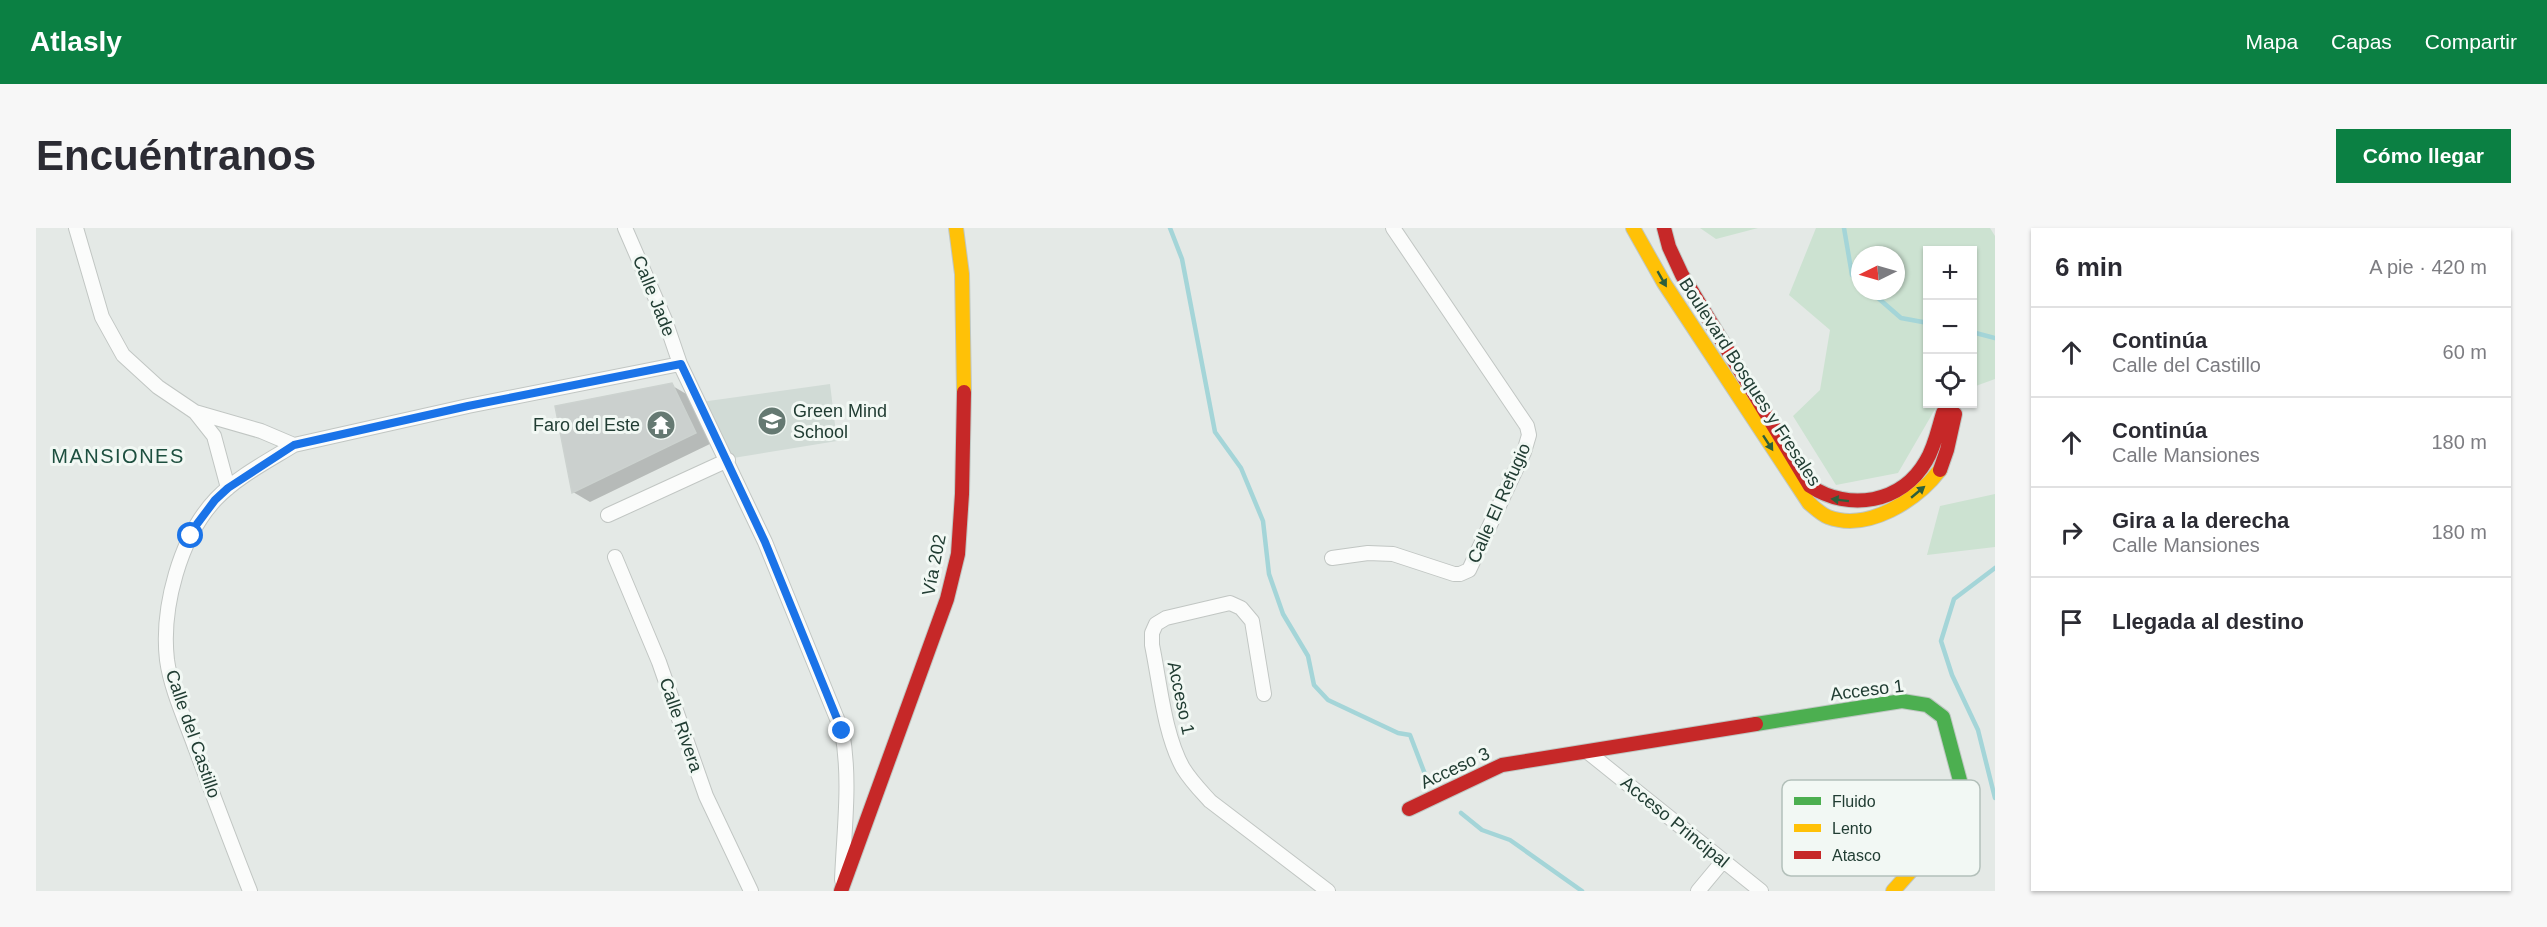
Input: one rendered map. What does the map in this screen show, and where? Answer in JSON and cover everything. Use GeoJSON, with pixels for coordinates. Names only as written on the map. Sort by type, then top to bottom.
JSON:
{"type":"FeatureCollection","features":[{"type":"Feature","properties":{"kind":"street"},"geometry":{"type":"LineString","coordinates":[[76,228],[102,317],[123,355],[158,387],[195,412],[214,436],[228,488]]}},
{"type":"Feature","properties":{"kind":"street","name":"Calle Jade"},"geometry":{"type":"LineString","coordinates":[[625,228],[665,320],[681,364],[765,542],[842,731],[847,756],[847,812],[841,891]]}},
{"type":"Feature","properties":{"kind":"street","name":"Vía 202"},"geometry":{"type":"LineString","coordinates":[[841,891],[947,599],[958,554],[964,380],[962,274],[956,228]]}},
{"type":"Feature","properties":{"kind":"street","name":"Calle El Refugio"},"geometry":{"type":"LineString","coordinates":[[1332,558],[1387,553],[1454,574],[1465,573],[1473,565],[1524,452],[1529,435],[1527,426],[1394,228]]}},
{"type":"Feature","properties":{"kind":"street","name":"Boulevard Bosques y Fresales"},"geometry":{"type":"LineString","coordinates":[[1633,228],[1664,283],[1809,503],[1832,518],[1859,519],[1882,514],[1902,504],[1928,484],[1940,469],[1956,416],[1954,414],[1943,413],[1926,462],[1916,475],[1898,491],[1870,500],[1845,501],[1820,495],[1810,486],[1682,276],[1669,247],[1664,228]]}},
{"type":"Feature","properties":{"kind":"street"},"geometry":{"type":"LineString","coordinates":[[195,412],[261,431],[294,445],[468,406],[681,364]]}},
{"type":"Feature","properties":{"kind":"street","name":"Calle del Castillo"},"geometry":{"type":"LineString","coordinates":[[250,891],[180,707],[167,661],[169,600],[183,552],[197,524],[215,500],[228,488],[294,445]]}},
{"type":"Feature","properties":{"kind":"street"},"geometry":{"type":"LineString","coordinates":[[608,515],[728,460]]}},
{"type":"Feature","properties":{"kind":"street","name":"Calle Rivera"},"geometry":{"type":"LineString","coordinates":[[615,557],[659,662],[706,796],[751,891]]}},
{"type":"Feature","properties":{"kind":"street","name":"Acceso 1"},"geometry":{"type":"LineString","coordinates":[[1264,694],[1252,621],[1241,608],[1230,603],[1166,618],[1156,624],[1152,633],[1152,645],[1173,746],[1193,784],[1210,801],[1328,891]]}},
{"type":"Feature","properties":{"kind":"street","name":"Acceso 1"},"geometry":{"type":"LineString","coordinates":[[1589,753],[1902,701],[1927,705],[1942,717],[1959,780]]}},
{"type":"Feature","properties":{"kind":"street","name":"Acceso 3"},"geometry":{"type":"LineString","coordinates":[[1409,809],[1502,765],[1589,753]]}},
{"type":"Feature","properties":{"kind":"street","name":"Acceso Principal"},"geometry":{"type":"LineString","coordinates":[[1589,753],[1761,891]]}},
{"type":"Feature","properties":{"kind":"street"},"geometry":{"type":"LineString","coordinates":[[1698,891],[1723,861]]}},
{"type":"Feature","properties":{"kind":"street","name":"Acceso 1"},"geometry":{"type":"LineString","coordinates":[[1893,891],[1906,876]]}},
{"type":"Feature","properties":{"kind":"shaded area","name":"Green Mind School"},"geometry":{"type":"Polygon","coordinates":[[[830,384],[837,441],[727,459],[701,402],[830,384]]]}},
{"type":"Feature","properties":{"kind":"green space"},"geometry":{"type":"Polygon","coordinates":[[[1700,228],[1758,228],[1716,239],[1700,228]]]}},
{"type":"Feature","properties":{"kind":"green space"},"geometry":{"type":"Polygon","coordinates":[[[1816,228],[1990,228],[1995,236],[1995,379],[1977,386],[1977,246],[1923,246],[1923,408],[1936,408],[1898,473],[1836,485],[1793,416],[1820,390],[1830,330],[1789,295],[1816,228]]]}},
{"type":"Feature","properties":{"kind":"green space"},"geometry":{"type":"Polygon","coordinates":[[[1995,494],[1995,547],[1927,555],[1940,506],[1995,494]]]}},
{"type":"Feature","properties":{"kind":"building"},"geometry":{"type":"Polygon","coordinates":[[[672,383],[696,433],[572,493],[555,406],[672,383]]]}},
{"type":"Feature","properties":{"kind":"waterway"},"geometry":{"type":"LineString","coordinates":[[1170,228],[1182,259],[1215,432],[1241,468],[1263,521],[1269,574],[1283,614],[1308,656],[1314,685],[1328,700],[1398,733],[1410,735],[1428,782]]}},
{"type":"Feature","properties":{"kind":"waterway"},"geometry":{"type":"LineString","coordinates":[[1844,228],[1851,269]]}},
{"type":"Feature","properties":{"kind":"waterway"},"geometry":{"type":"LineString","coordinates":[[1880,300],[1901,318],[1923,322]]}},
{"type":"Feature","properties":{"kind":"waterway"},"geometry":{"type":"LineString","coordinates":[[1977,333],[1995,338]]}},
{"type":"Feature","properties":{"kind":"waterway"},"geometry":{"type":"LineString","coordinates":[[1995,568],[1954,599],[1941,641],[1952,675],[1978,730],[1995,798]]}},
{"type":"Feature","properties":{"kind":"waterway"},"geometry":{"type":"LineString","coordinates":[[1461,813],[1482,830],[1510,840],[1582,891]]}},
{"type":"Feature","properties":{"kind":"traffic: fast"},"geometry":{"type":"LineString","coordinates":[[1756,724],[1902,701],[1927,705],[1943,717],[1960,780]]}},
{"type":"Feature","properties":{"kind":"traffic: slow"},"geometry":{"type":"LineString","coordinates":[[956,228],[962,274],[964,392]]}},
{"type":"Feature","properties":{"kind":"traffic: slow"},"geometry":{"type":"LineString","coordinates":[[1633,228],[1664,283],[1809,503],[1818,511],[1828,517],[1843,521],[1875,517],[1905,502],[1940,470]]}},
{"type":"Feature","properties":{"kind":"traffic: slow"},"geometry":{"type":"LineString","coordinates":[[1893,891],[1906,876]]}},
{"type":"Feature","properties":{"kind":"traffic: jam"},"geometry":{"type":"LineString","coordinates":[[1664,228],[1669,247],[1682,275],[1810,486],[1825,494],[1858,501],[1889,494],[1916,475],[1926,461],[1943,413],[1955,414],[1940,470]]}},
{"type":"Feature","properties":{"kind":"traffic: jam"},"geometry":{"type":"LineString","coordinates":[[841,891],[947,599],[958,554],[964,392]]}},
{"type":"Feature","properties":{"kind":"traffic: jam"},"geometry":{"type":"LineString","coordinates":[[1409,809],[1502,765],[1756,724]]}},
{"type":"Feature","properties":{"kind":"place","name":"Green Mind School"},"geometry":{"type":"Point","coordinates":[772,421]}},
{"type":"Feature","properties":{"kind":"place","name":"Faro del Este"},"geometry":{"type":"Point","coordinates":[661,425]}},
{"type":"Feature","properties":{"kind":"district","name":"MANSIONES"},"geometry":{"type":"Point","coordinates":[118,456]}},
{"type":"Feature","properties":{"kind":"route"},"geometry":{"type":"LineString","coordinates":[[191,536],[215,500],[228,488],[294,445],[468,406],[681,364],[765,542],[842,731]]}}]}
